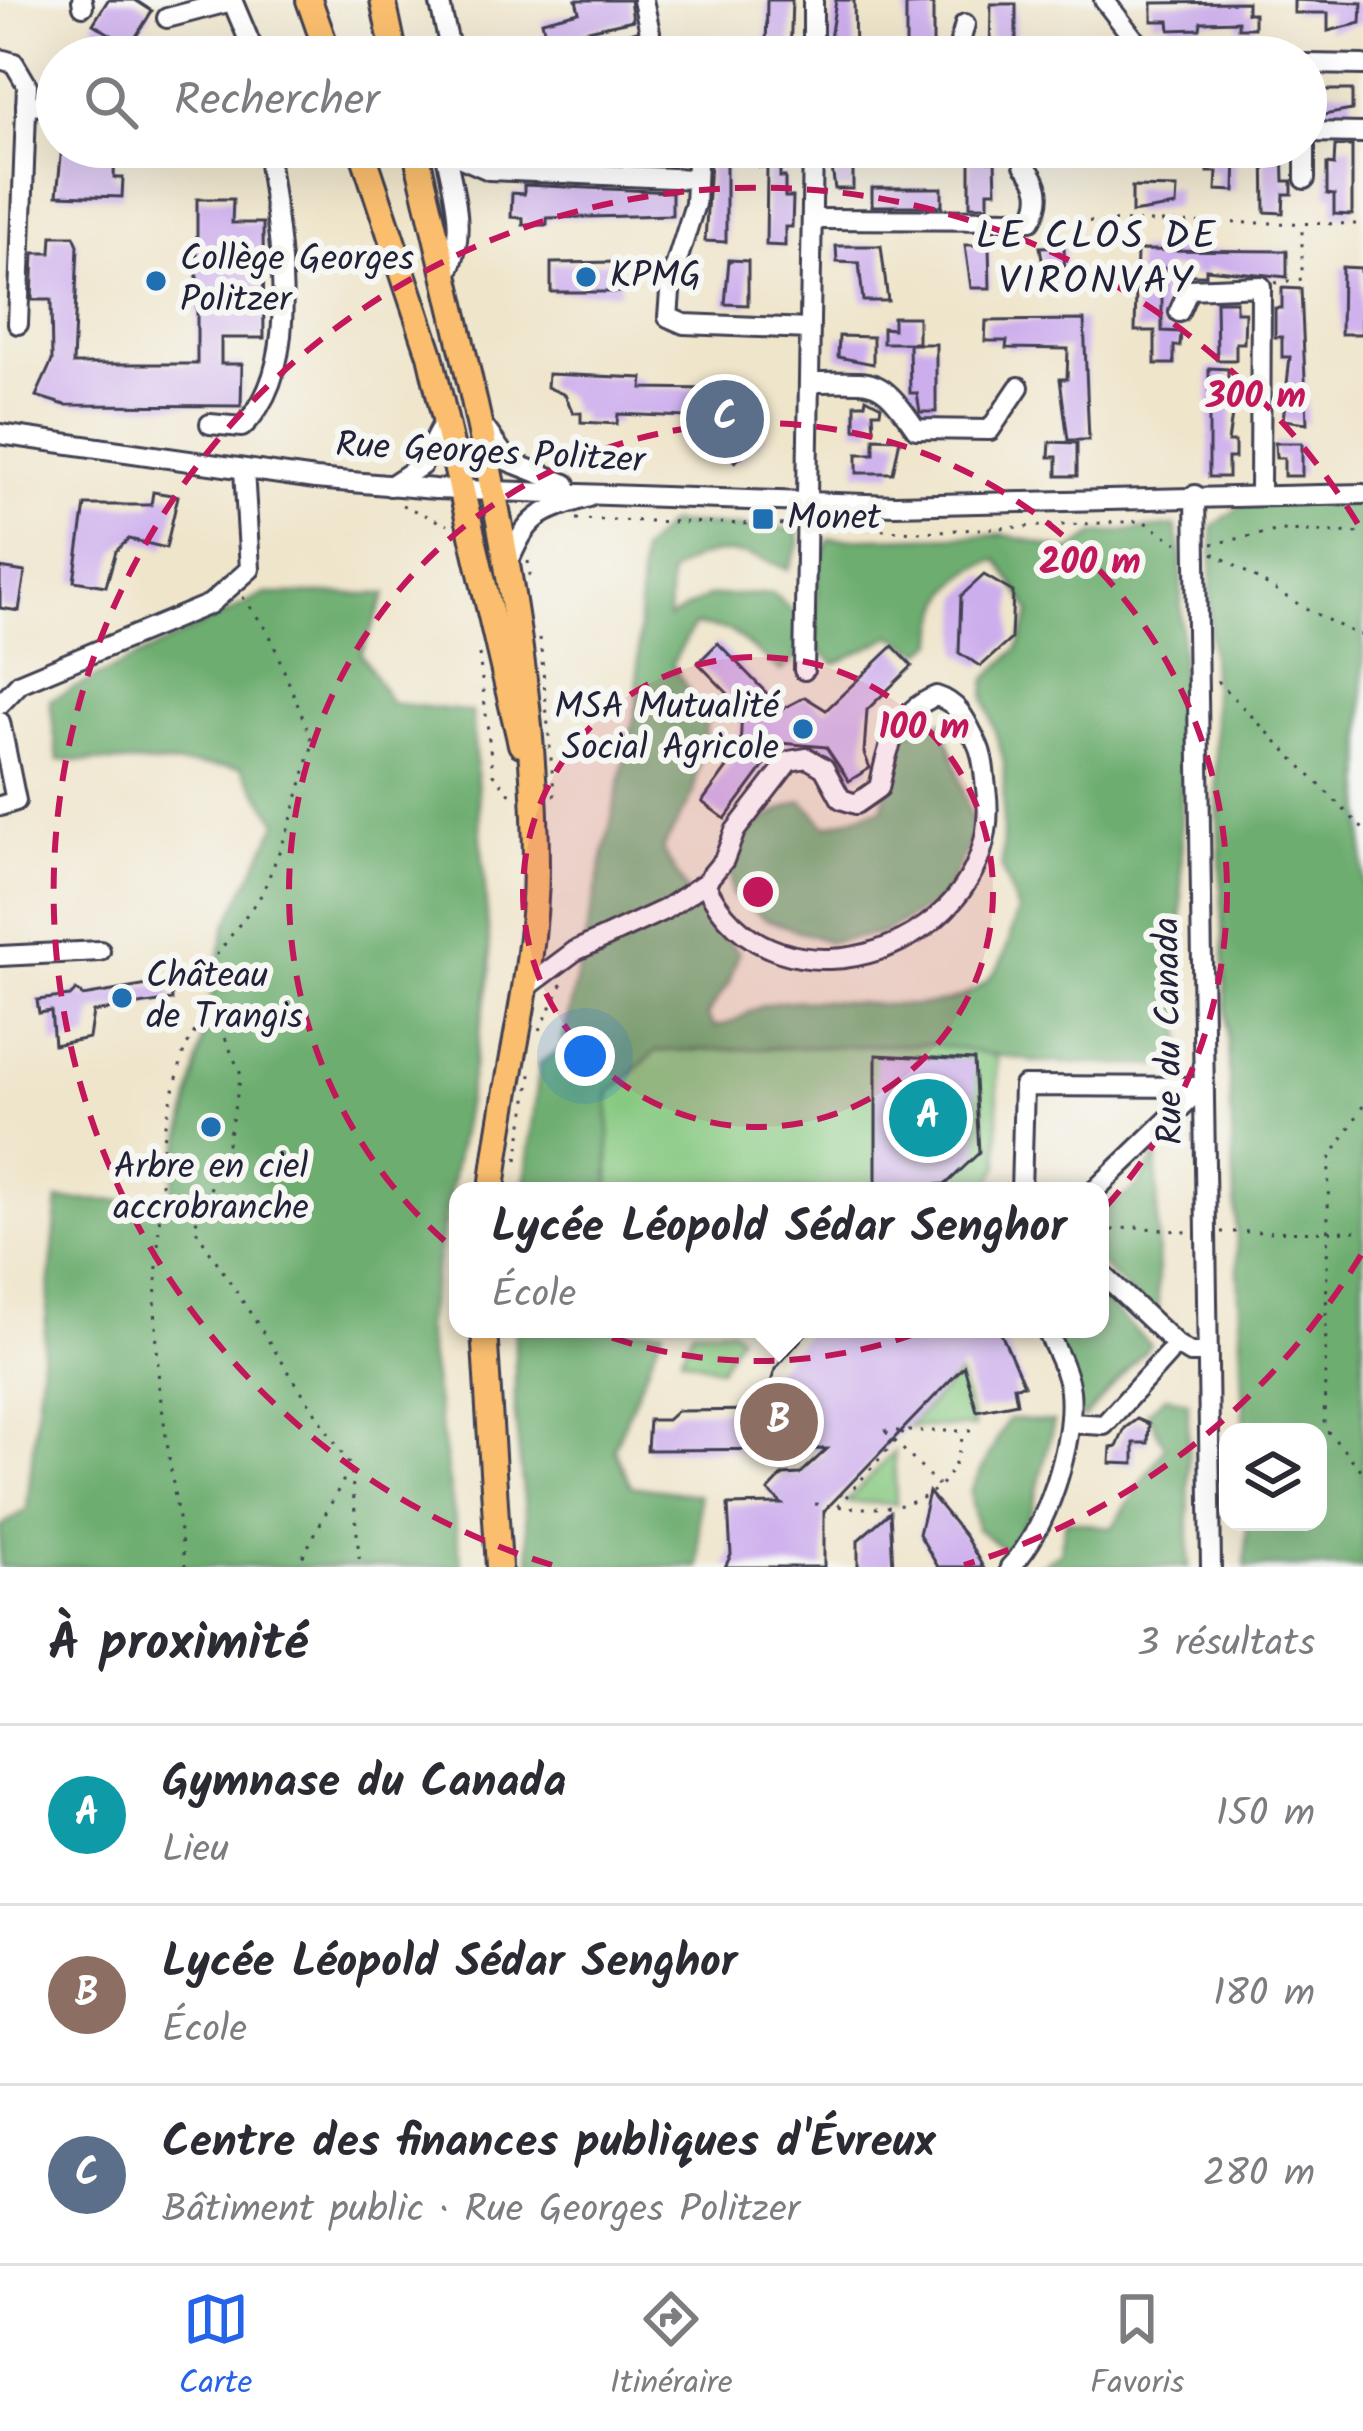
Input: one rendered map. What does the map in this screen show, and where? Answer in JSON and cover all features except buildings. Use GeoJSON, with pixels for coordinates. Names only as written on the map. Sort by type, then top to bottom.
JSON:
{"type":"FeatureCollection","features":[{"type":"Feature","properties":{"kind":"main road"},"geometry":{"type":"LineString","coordinates":[[309,0],[322,36]]}},
{"type":"Feature","properties":{"kind":"main road"},"geometry":{"type":"LineString","coordinates":[[383,0],[391,36]]}},
{"type":"Feature","properties":{"kind":"main road"},"geometry":{"type":"LineString","coordinates":[[368,168],[445,412],[461,489],[456,530],[524,799],[536,886],[527,987],[494,1182]]}},
{"type":"Feature","properties":{"kind":"main road"},"geometry":{"type":"LineString","coordinates":[[420,168],[527,675],[524,799]]}},
{"type":"Feature","properties":{"kind":"main road"},"geometry":{"type":"LineString","coordinates":[[485,1338],[499,1567]]}},
{"type":"Feature","properties":{"kind":"street"},"geometry":{"type":"LineString","coordinates":[[166,18],[232,0],[247,36]]}},
{"type":"Feature","properties":{"kind":"street"},"geometry":{"type":"LineString","coordinates":[[439,0],[447,36]]}},
{"type":"Feature","properties":{"kind":"street"},"geometry":{"type":"LineString","coordinates":[[643,0],[649,36]]}},
{"type":"Feature","properties":{"kind":"street"},"geometry":{"type":"LineString","coordinates":[[813,0],[813,36]]}},
{"type":"Feature","properties":{"kind":"street"},"geometry":{"type":"LineString","coordinates":[[1104,0],[1130,36]]}},
{"type":"Feature","properties":{"kind":"street"},"geometry":{"type":"LineString","coordinates":[[962,36],[965,24]]}},
{"type":"Feature","properties":{"kind":"street"},"geometry":{"type":"LineString","coordinates":[[0,58],[14,63],[26,85],[18,324]]}},
{"type":"Feature","properties":{"kind":"street"},"geometry":{"type":"LineString","coordinates":[[1327,64],[1363,65]]}},
{"type":"Feature","properties":{"kind":"street"},"geometry":{"type":"LineString","coordinates":[[26,105],[36,105]]}},
{"type":"Feature","properties":{"kind":"street"},"geometry":{"type":"LineString","coordinates":[[1327,132],[1363,133]]}},
{"type":"Feature","properties":{"kind":"street"},"geometry":{"type":"LineString","coordinates":[[210,424],[242,427],[258,409],[271,381],[285,304],[269,168]]}},
{"type":"Feature","properties":{"kind":"street"},"geometry":{"type":"LineString","coordinates":[[444,280],[456,259],[459,229],[448,168]]}},
{"type":"Feature","properties":{"kind":"street"},"geometry":{"type":"LineString","coordinates":[[485,168],[696,171],[695,204],[671,280],[668,317],[684,324],[809,329]]}},
{"type":"Feature","properties":{"kind":"street"},"geometry":{"type":"LineString","coordinates":[[804,670],[813,168]]}},
{"type":"Feature","properties":{"kind":"street"},"geometry":{"type":"LineString","coordinates":[[813,219],[1031,220],[1039,208],[1038,180],[1028,168]]}},
{"type":"Feature","properties":{"kind":"street"},"geometry":{"type":"LineString","coordinates":[[1305,168],[1305,179]]}},
{"type":"Feature","properties":{"kind":"street"},"geometry":{"type":"LineString","coordinates":[[1179,312],[1189,289],[1261,286],[1260,493],[1363,494]]}},
{"type":"Feature","properties":{"kind":"street"},"geometry":{"type":"LineString","coordinates":[[812,382],[873,382],[889,390],[916,429],[990,430],[1018,387]]}},
{"type":"Feature","properties":{"kind":"street"},"geometry":{"type":"LineString","coordinates":[[470,402],[508,460],[568,485],[605,492]]}},
{"type":"Feature","properties":{"kind":"street"},"geometry":{"type":"LineString","coordinates":[[387,494],[431,454],[445,412]]}},
{"type":"Feature","properties":{"kind":"street","name":"Rue Georges Politzer"},"geometry":{"type":"LineString","coordinates":[[0,434],[387,494],[461,489],[605,492],[895,505],[1260,493]]}},
{"type":"Feature","properties":{"kind":"street"},"geometry":{"type":"LineString","coordinates":[[0,704],[20,682],[100,645],[163,625],[235,586],[250,569],[244,470]]}},
{"type":"Feature","properties":{"kind":"street"},"geometry":{"type":"LineString","coordinates":[[507,567],[522,532],[535,517],[548,508],[605,492]]}},
{"type":"Feature","properties":{"kind":"street","name":"Rue du Canada"},"geometry":{"type":"LineString","coordinates":[[1195,495],[1192,548],[1200,664],[1211,1567]]}},
{"type":"Feature","properties":{"kind":"street"},"geometry":{"type":"LineString","coordinates":[[527,987],[575,951],[664,910],[706,883],[724,860],[734,831],[789,761],[807,758],[824,768],[841,800],[856,804],[879,788],[890,738],[912,711],[936,696],[961,711],[981,752],[990,813],[964,890],[930,925],[884,953],[855,959],[808,956],[747,933],[716,905],[706,883]]}},
{"type":"Feature","properties":{"kind":"street"},"geometry":{"type":"LineString","coordinates":[[0,722],[16,801],[0,806]]}},
{"type":"Feature","properties":{"kind":"street"},"geometry":{"type":"LineString","coordinates":[[0,956],[100,951]]}},
{"type":"Feature","properties":{"kind":"street"},"geometry":{"type":"LineString","coordinates":[[1021,1182],[1024,1087],[1202,1087]]}},
{"type":"Feature","properties":{"kind":"street"},"geometry":{"type":"LineString","coordinates":[[1103,1182],[1202,1087]]}},
{"type":"Feature","properties":{"kind":"street"},"geometry":{"type":"LineString","coordinates":[[1109,1280],[1177,1345],[1207,1353]]}},
{"type":"Feature","properties":{"kind":"street"},"geometry":{"type":"LineString","coordinates":[[1010,1567],[1044,1512],[1070,1423],[1066,1376],[1050,1338]]}},
{"type":"Feature","properties":{"kind":"street"},"geometry":{"type":"LineString","coordinates":[[1070,1423],[1103,1425],[1168,1354]]}},
{"type":"Feature","properties":{"kind":"path"},"geometry":{"type":"LineString","coordinates":[[1031,220],[1363,224]]}},
{"type":"Feature","properties":{"kind":"path"},"geometry":{"type":"LineString","coordinates":[[1261,286],[1302,279],[1302,224]]}},
{"type":"Feature","properties":{"kind":"path"},"geometry":{"type":"LineString","coordinates":[[387,494],[456,530]]}},
{"type":"Feature","properties":{"kind":"path"},"geometry":{"type":"LineString","coordinates":[[568,519],[918,532],[1143,521],[1278,588],[1315,616],[1363,636]]}},
{"type":"Feature","properties":{"kind":"path"},"geometry":{"type":"LineString","coordinates":[[1192,548],[1281,530],[1363,533]]}},
{"type":"Feature","properties":{"kind":"path"},"geometry":{"type":"LineString","coordinates":[[185,1567],[159,1387],[156,1242],[164,1128],[184,1051],[210,1004],[215,957],[262,894],[290,827],[313,743],[268,633],[235,586]]}},
{"type":"Feature","properties":{"kind":"path"},"geometry":{"type":"LineString","coordinates":[[478,652],[493,774],[524,799]]}},
{"type":"Feature","properties":{"kind":"path"},"geometry":{"type":"LineString","coordinates":[[1200,664],[1363,829]]}},
{"type":"Feature","properties":{"kind":"path"},"geometry":{"type":"LineString","coordinates":[[210,1004],[241,1075],[225,1154],[194,1227],[351,1467],[360,1567]]}},
{"type":"Feature","properties":{"kind":"path"},"geometry":{"type":"LineString","coordinates":[[1363,1106],[1329,1161],[1324,1427],[1363,1472]]}},
{"type":"Feature","properties":{"kind":"path"},"geometry":{"type":"LineString","coordinates":[[1109,1231],[1135,1227],[1206,1232],[1363,1231]]}},
{"type":"Feature","properties":{"kind":"path"},"geometry":{"type":"LineString","coordinates":[[939,1486],[884,1431],[979,1431]]}},
{"type":"Feature","properties":{"kind":"path"},"geometry":{"type":"LineString","coordinates":[[837,1507],[904,1431]]}},
{"type":"Feature","properties":{"kind":"path"},"geometry":{"type":"LineString","coordinates":[[815,1504],[902,1507],[939,1486],[959,1451],[963,1431]]}},
{"type":"Feature","properties":{"kind":"path"},"geometry":{"type":"LineString","coordinates":[[297,1567],[351,1467]]}},
{"type":"Feature","properties":{"kind":"green space"},"geometry":{"type":"Polygon","coordinates":[[[1363,497],[1363,1567],[1245,1567],[1247,1531],[1327,1531],[1327,1423],[1245,1423],[1210,628],[1213,526],[1248,501],[1363,497]]]}},
{"type":"Feature","properties":{"kind":"green space"},"geometry":{"type":"Polygon","coordinates":[[[669,523],[798,529],[799,545],[788,570],[728,553],[698,558],[670,574],[668,619],[708,596],[773,594],[799,617],[797,658],[781,671],[729,630],[694,625],[672,664],[707,720],[693,795],[662,850],[702,916],[739,952],[729,982],[707,1015],[714,1026],[763,1006],[790,1001],[917,1005],[974,991],[999,966],[1018,911],[1002,869],[1004,761],[985,698],[986,680],[1018,648],[1031,612],[998,560],[971,571],[952,589],[940,613],[936,642],[923,652],[892,636],[835,664],[815,646],[818,569],[829,539],[1006,535],[1070,551],[1095,534],[1175,526],[1181,553],[1182,1045],[1176,1061],[1162,1066],[1039,1062],[930,1044],[656,1051],[609,1094],[609,1182],[525,1182],[540,1063],[561,1049],[637,704],[641,552],[669,523]]]}},
{"type":"Feature","properties":{"kind":"green space"},"geometry":{"type":"Polygon","coordinates":[[[266,594],[386,594],[361,654],[391,703],[472,712],[491,970],[425,1327],[462,1567],[0,1567],[0,1527],[27,1509],[58,1200],[169,1201],[226,926],[278,822],[241,767],[58,760],[50,700],[266,594]]]}},
{"type":"Feature","properties":{"kind":"green space"},"geometry":{"type":"Polygon","coordinates":[[[943,721],[975,832],[944,898],[881,934],[829,942],[765,919],[732,895],[733,861],[758,824],[803,801],[826,826],[883,808],[894,734],[943,721]]]}},
{"type":"Feature","properties":{"kind":"green space"},"geometry":{"type":"Polygon","coordinates":[[[930,1044],[979,1049],[997,1058],[999,1165],[990,1182],[609,1182],[609,1094],[656,1051],[930,1044]]]}},
{"type":"Feature","properties":{"kind":"green space"},"geometry":{"type":"Polygon","coordinates":[[[1157,1154],[1158,1320],[1109,1272],[1109,1207],[1137,1187],[1157,1154]]]}},
{"type":"Feature","properties":{"kind":"green space"},"geometry":{"type":"Polygon","coordinates":[[[1109,1306],[1150,1345],[1084,1418],[1077,1414],[1056,1338],[1109,1338],[1109,1306]]]}},
{"type":"Feature","properties":{"kind":"green space"},"geometry":{"type":"Polygon","coordinates":[[[515,1338],[659,1338],[614,1448],[631,1486],[699,1495],[699,1567],[531,1567],[515,1415],[515,1338]]]}},
{"type":"Feature","properties":{"kind":"green space"},"geometry":{"type":"Polygon","coordinates":[[[689,1338],[737,1338],[720,1369],[681,1357],[689,1338]]]}},
{"type":"Feature","properties":{"kind":"green space"},"geometry":{"type":"Polygon","coordinates":[[[959,1375],[974,1427],[908,1427],[959,1375]]]}},
{"type":"Feature","properties":{"kind":"green space"},"geometry":{"type":"Polygon","coordinates":[[[1166,1396],[1188,1402],[1189,1567],[1038,1567],[1060,1552],[1066,1520],[1112,1528],[1165,1447],[1147,1412],[1166,1396]]]}},
{"type":"Feature","properties":{"kind":"green space"},"geometry":{"type":"Polygon","coordinates":[[[1008,1419],[1054,1422],[1032,1510],[1006,1551],[977,1529],[970,1492],[1008,1419]]]}},
{"type":"Feature","properties":{"kind":"green space"},"geometry":{"type":"Polygon","coordinates":[[[894,1452],[896,1504],[846,1502],[894,1452]]]}},
{"type":"Feature","properties":{"kind":"place","name":"KPMG"},"geometry":{"type":"Point","coordinates":[586,277]}},
{"type":"Feature","properties":{"kind":"place","name":"Collège Georges Politzer"},"geometry":{"type":"Point","coordinates":[156,281]}},
{"type":"Feature","properties":{"kind":"place","name":"Centre des finances publiques d'Évreux"},"geometry":{"type":"Point","coordinates":[725,419]}},
{"type":"Feature","properties":{"kind":"place","name":"Monet"},"geometry":{"type":"Point","coordinates":[763,519]}},
{"type":"Feature","properties":{"kind":"place","name":"MSA Mutualité Social Agricole"},"geometry":{"type":"Point","coordinates":[803,729]}},
{"type":"Feature","properties":{"kind":"place","name":"Château de Trangis"},"geometry":{"type":"Point","coordinates":[122,998]}},
{"type":"Feature","properties":{"kind":"place","name":"Gymnase du Canada"},"geometry":{"type":"Point","coordinates":[928,1118]}},
{"type":"Feature","properties":{"kind":"place","name":"Arbre en ciel accrobranche"},"geometry":{"type":"Point","coordinates":[211,1127]}},
{"type":"Feature","properties":{"kind":"place","name":"Lycée Léopold Sédar Senghor"},"geometry":{"type":"Point","coordinates":[779,1422]}},
{"type":"Feature","properties":{"kind":"district","name":"LE CLOS DE VIRONVAY"},"geometry":{"type":"Point","coordinates":[1097,260]}}]}
